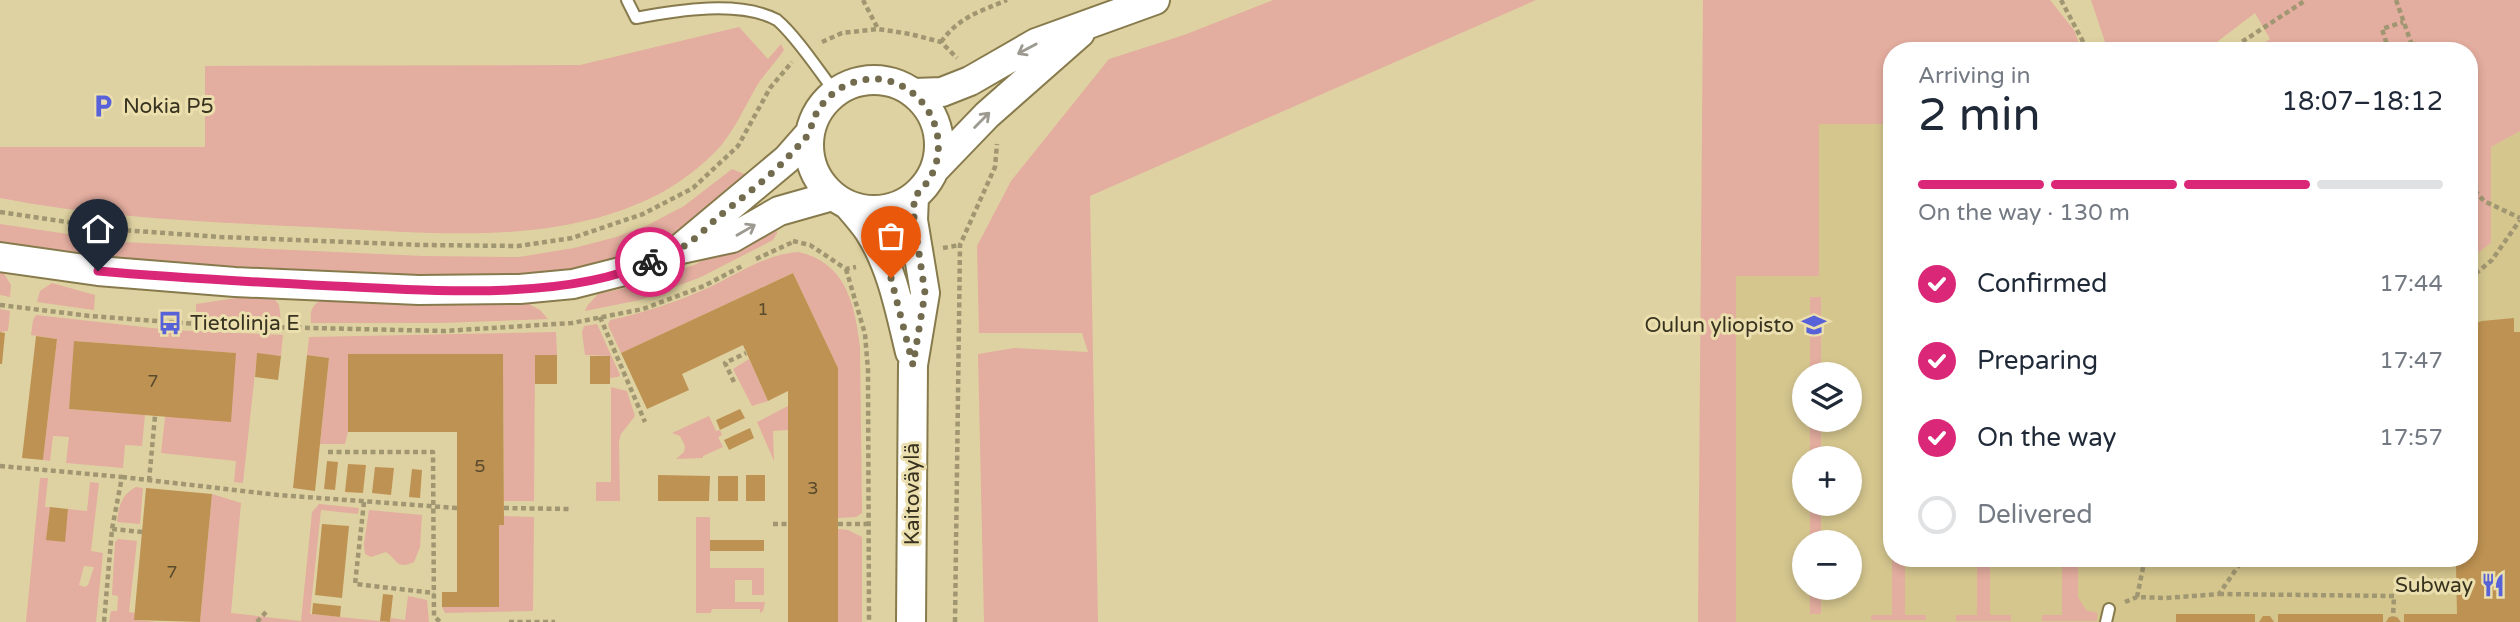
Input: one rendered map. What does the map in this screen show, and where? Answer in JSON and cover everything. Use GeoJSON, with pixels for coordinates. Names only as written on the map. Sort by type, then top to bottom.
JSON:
{"type":"FeatureCollection","features":[{"type":"Feature","properties":{"kind":"street"},"geometry":{"type":"LineString","coordinates":[[914,93],[942,92],[1036,43],[1155,0]]}},
{"type":"Feature","properties":{"kind":"street"},"geometry":{"type":"LineString","coordinates":[[934,169],[987,115],[1090,24]]}},
{"type":"Feature","properties":{"kind":"street"},"geometry":{"type":"LineString","coordinates":[[866,79],[892,82],[914,93],[926,105],[937,128],[939,153],[926,184],[914,197],[898,206],[882,210],[864,210],[840,201],[820,184],[808,151],[814,118],[823,103],[850,83],[866,79]]}},
{"type":"Feature","properties":{"kind":"street"},"geometry":{"type":"LineString","coordinates":[[681,249],[787,159],[809,134]]}},
{"type":"Feature","properties":{"kind":"street","name":"Kaitoväylä"},"geometry":{"type":"LineString","coordinates":[[911,622],[913,365],[925,293],[914,220],[914,197]]}},
{"type":"Feature","properties":{"kind":"street"},"geometry":{"type":"LineString","coordinates":[[0,257],[98,271],[235,282],[419,290],[520,289],[573,284],[636,268],[681,249],[732,238],[779,211],[840,201]]}},
{"type":"Feature","properties":{"kind":"street","name":"Kaitoväylä"},"geometry":{"type":"LineString","coordinates":[[840,201],[869,230],[885,261],[897,295],[913,365]]}},
{"type":"Feature","properties":{"kind":"lane"},"geometry":{"type":"LineString","coordinates":[[627,0],[636,18],[713,4],[744,5],[758,9],[777,20],[835,92]]}},
{"type":"Feature","properties":{"kind":"lane"},"geometry":{"type":"LineString","coordinates":[[2106,622],[2109,610]]}},
{"type":"Feature","properties":{"kind":"path"},"geometry":{"type":"LineString","coordinates":[[863,0],[878,29]]}},
{"type":"Feature","properties":{"kind":"path"},"geometry":{"type":"LineString","coordinates":[[941,43],[952,26],[1007,0]]}},
{"type":"Feature","properties":{"kind":"path"},"geometry":{"type":"LineString","coordinates":[[2061,0],[2083,42]]}},
{"type":"Feature","properties":{"kind":"path"},"geometry":{"type":"LineString","coordinates":[[2242,42],[2306,0]]}},
{"type":"Feature","properties":{"kind":"path"},"geometry":{"type":"LineString","coordinates":[[2396,0],[2411,42]]}},
{"type":"Feature","properties":{"kind":"path"},"geometry":{"type":"LineString","coordinates":[[2386,42],[2382,29],[2403,22]]}},
{"type":"Feature","properties":{"kind":"path"},"geometry":{"type":"LineString","coordinates":[[0,212],[122,230],[221,237],[518,246],[572,238],[643,214],[693,188],[738,146]]}},
{"type":"Feature","properties":{"kind":"path"},"geometry":{"type":"LineString","coordinates":[[2478,194],[2484,201],[2520,219],[2492,260],[2478,272]]}},
{"type":"Feature","properties":{"kind":"path"},"geometry":{"type":"LineString","coordinates":[[956,622],[960,245]]}},
{"type":"Feature","properties":{"kind":"path"},"geometry":{"type":"LineString","coordinates":[[846,269],[865,334],[867,358],[869,622]]}},
{"type":"Feature","properties":{"kind":"path"},"geometry":{"type":"LineString","coordinates":[[600,317],[645,422]]}},
{"type":"Feature","properties":{"kind":"path"},"geometry":{"type":"LineString","coordinates":[[734,382],[725,363],[746,353]]}},
{"type":"Feature","properties":{"kind":"path"},"geometry":{"type":"LineString","coordinates":[[149,481],[155,416]]}},
{"type":"Feature","properties":{"kind":"path"},"geometry":{"type":"LineString","coordinates":[[328,452],[433,452],[433,616],[440,622]]}},
{"type":"Feature","properties":{"kind":"path"},"geometry":{"type":"LineString","coordinates":[[0,466],[364,502],[457,508]]}},
{"type":"Feature","properties":{"kind":"path"},"geometry":{"type":"LineString","coordinates":[[104,622],[112,529],[122,477]]}},
{"type":"Feature","properties":{"kind":"path"},"geometry":{"type":"LineString","coordinates":[[364,502],[355,583],[433,593]]}},
{"type":"Feature","properties":{"kind":"path"},"geometry":{"type":"LineString","coordinates":[[504,508],[571,509]]}},
{"type":"Feature","properties":{"kind":"path"},"geometry":{"type":"LineString","coordinates":[[773,524],[788,524]]}},
{"type":"Feature","properties":{"kind":"path"},"geometry":{"type":"LineString","coordinates":[[838,524],[868,524]]}},
{"type":"Feature","properties":{"kind":"path"},"geometry":{"type":"LineString","coordinates":[[112,529],[142,532]]}},
{"type":"Feature","properties":{"kind":"path"},"geometry":{"type":"LineString","coordinates":[[2137,597],[2143,567]]}},
{"type":"Feature","properties":{"kind":"path"},"geometry":{"type":"LineString","coordinates":[[2219,594],[2238,567]]}},
{"type":"Feature","properties":{"kind":"path"},"geometry":{"type":"LineString","coordinates":[[2109,610],[2137,597],[2219,594],[2394,596],[2393,617]]}},
{"type":"Feature","properties":{"kind":"path"},"geometry":{"type":"LineString","coordinates":[[257,622],[266,612]]}},
{"type":"Feature","properties":{"kind":"path"},"geometry":{"type":"LineString","coordinates":[[509,622],[555,622]]}},
{"type":"Feature","properties":{"kind":"shaded area"},"geometry":{"type":"Polygon","coordinates":[[[1273,0],[1536,0],[1090,196],[1098,622],[984,622],[978,354],[1014,348],[1088,352],[1082,333],[979,333],[977,246],[1011,181],[1109,59],[1184,35],[1273,0]]]}},
{"type":"Feature","properties":{"kind":"shaded area"},"geometry":{"type":"Polygon","coordinates":[[[1703,0],[2050,0],[2074,30],[2079,42],[1883,42],[1883,124],[1819,124],[1819,276],[1736,276],[1736,622],[1698,622],[1703,0]]]}},
{"type":"Feature","properties":{"kind":"shaded area"},"geometry":{"type":"Polygon","coordinates":[[[2091,0],[2520,0],[2520,131],[2491,147],[2491,243],[2478,253],[2478,42],[2266,42],[2270,39],[2255,13],[2217,42],[2105,42],[2091,0]]]}},
{"type":"Feature","properties":{"kind":"shaded area"},"geometry":{"type":"Polygon","coordinates":[[[739,27],[768,59],[781,44],[784,50],[758,84],[723,143],[694,171],[661,193],[620,211],[577,223],[534,230],[489,233],[400,232],[155,218],[0,198],[0,147],[205,147],[205,66],[580,65],[739,27]]]}},
{"type":"Feature","properties":{"kind":"shaded area","name":"Oulun yliopisto"},"geometry":{"type":"Polygon","coordinates":[[[1819,124],[1883,124],[1883,567],[2478,567],[2478,253],[2491,243],[2491,147],[2520,131],[2520,622],[1736,622],[1736,276],[1819,276],[1819,124]]]}},
{"type":"Feature","properties":{"kind":"shaded area"},"geometry":{"type":"Polygon","coordinates":[[[732,169],[752,177],[673,235],[617,258],[543,272],[468,276],[198,264],[78,254],[0,242],[0,224],[121,242],[423,256],[519,257],[574,248],[648,225],[684,206],[732,169]]]}},
{"type":"Feature","properties":{"kind":"shaded area"},"geometry":{"type":"Polygon","coordinates":[[[776,223],[777,233],[773,240],[701,277],[640,300],[585,311],[598,294],[635,286],[694,265],[776,223]]]}},
{"type":"Feature","properties":{"kind":"shaded area"},"geometry":{"type":"Polygon","coordinates":[[[798,252],[814,257],[837,275],[851,301],[855,316],[860,347],[862,513],[856,517],[838,518],[838,368],[793,273],[621,353],[608,325],[610,320],[696,293],[763,261],[798,252]]]}},
{"type":"Feature","properties":{"kind":"shaded area"},"geometry":{"type":"Polygon","coordinates":[[[0,272],[3,272],[11,285],[10,297],[0,295],[0,272]]]}},
{"type":"Feature","properties":{"kind":"shaded area"},"geometry":{"type":"Polygon","coordinates":[[[52,283],[95,295],[94,310],[37,302],[40,291],[52,283]]]}},
{"type":"Feature","properties":{"kind":"shaded area"},"geometry":{"type":"Polygon","coordinates":[[[243,297],[274,298],[279,305],[281,321],[196,317],[196,304],[243,297]]]}},
{"type":"Feature","properties":{"kind":"shaded area"},"geometry":{"type":"Polygon","coordinates":[[[1810,297],[1821,297],[1821,362],[1810,362],[1810,297]]]}},
{"type":"Feature","properties":{"kind":"shaded area"},"geometry":{"type":"Polygon","coordinates":[[[321,300],[529,304],[540,310],[548,319],[441,323],[311,323],[312,310],[321,300]]]}},
{"type":"Feature","properties":{"kind":"shaded area"},"geometry":{"type":"Polygon","coordinates":[[[0,309],[10,311],[8,331],[0,332],[0,309]]]}},
{"type":"Feature","properties":{"kind":"shaded area"},"geometry":{"type":"Polygon","coordinates":[[[36,315],[170,330],[283,335],[281,356],[257,354],[243,483],[234,482],[236,461],[161,453],[165,417],[234,353],[75,341],[69,409],[145,415],[142,446],[125,445],[123,468],[66,463],[69,437],[53,436],[50,461],[43,460],[57,339],[31,335],[36,315]]]}},
{"type":"Feature","properties":{"kind":"shaded area"},"geometry":{"type":"Polygon","coordinates":[[[597,324],[620,375],[618,377],[610,378],[609,356],[585,355],[582,332],[584,326],[597,324]]]}},
{"type":"Feature","properties":{"kind":"shaded area"},"geometry":{"type":"Polygon","coordinates":[[[556,332],[557,355],[535,356],[534,501],[504,501],[503,354],[348,354],[348,432],[345,444],[320,444],[329,358],[307,355],[309,337],[556,332]]]}},
{"type":"Feature","properties":{"kind":"shaded area"},"geometry":{"type":"Polygon","coordinates":[[[749,359],[768,401],[752,406],[733,369],[749,359]]]}},
{"type":"Feature","properties":{"kind":"shaded area"},"geometry":{"type":"Polygon","coordinates":[[[611,387],[627,391],[635,416],[619,441],[620,501],[596,501],[596,482],[611,482],[611,387]]]}},
{"type":"Feature","properties":{"kind":"shaded area"},"geometry":{"type":"Polygon","coordinates":[[[788,406],[788,430],[773,431],[774,461],[757,422],[788,406]]]}},
{"type":"Feature","properties":{"kind":"shaded area"},"geometry":{"type":"Polygon","coordinates":[[[709,416],[716,431],[720,430],[722,435],[718,437],[723,447],[703,458],[676,459],[684,452],[685,446],[680,436],[672,433],[709,416]]]}},
{"type":"Feature","properties":{"kind":"shaded area"},"geometry":{"type":"Polygon","coordinates":[[[1810,432],[1821,432],[1821,446],[1810,446],[1810,432]]]}},
{"type":"Feature","properties":{"kind":"shaded area"},"geometry":{"type":"Polygon","coordinates":[[[40,478],[48,478],[45,507],[50,507],[47,539],[64,542],[68,509],[87,511],[90,482],[99,483],[91,551],[103,553],[96,622],[26,622],[40,478]],[[84,566],[79,585],[88,585],[94,567],[84,566]]]}},
{"type":"Feature","properties":{"kind":"shaded area"},"geometry":{"type":"Polygon","coordinates":[[[136,487],[143,488],[140,524],[117,522],[122,502],[136,487]]]}},
{"type":"Feature","properties":{"kind":"shaded area"},"geometry":{"type":"Polygon","coordinates":[[[212,494],[241,503],[231,613],[301,621],[312,512],[319,504],[359,508],[358,514],[321,510],[310,614],[390,622],[200,622],[212,494]]]}},
{"type":"Feature","properties":{"kind":"shaded area"},"geometry":{"type":"Polygon","coordinates":[[[369,510],[422,515],[420,547],[414,562],[400,564],[386,552],[371,557],[365,554],[369,510]]]}},
{"type":"Feature","properties":{"kind":"shaded area"},"geometry":{"type":"Polygon","coordinates":[[[504,516],[534,517],[533,611],[445,613],[442,607],[499,606],[499,525],[504,516]]]}},
{"type":"Feature","properties":{"kind":"shaded area"},"geometry":{"type":"Polygon","coordinates":[[[1810,516],[1821,516],[1821,530],[1810,530],[1810,516]]]}},
{"type":"Feature","properties":{"kind":"shaded area"},"geometry":{"type":"Polygon","coordinates":[[[696,517],[710,517],[710,568],[764,568],[764,595],[752,595],[752,580],[735,580],[735,602],[765,602],[763,611],[760,613],[760,609],[712,609],[711,613],[696,613],[696,517]]]}},
{"type":"Feature","properties":{"kind":"shaded area"},"geometry":{"type":"Polygon","coordinates":[[[838,529],[848,530],[862,537],[862,622],[838,622],[838,529]]]}},
{"type":"Feature","properties":{"kind":"shaded area"},"geometry":{"type":"Polygon","coordinates":[[[118,539],[137,541],[129,612],[135,613],[134,620],[157,622],[109,622],[111,611],[117,611],[118,596],[112,595],[115,542],[118,539]]]}},
{"type":"Feature","properties":{"kind":"shaded area"},"geometry":{"type":"Polygon","coordinates":[[[1892,567],[1905,567],[1905,615],[1926,615],[1926,620],[1871,620],[1871,615],[1892,615],[1892,567]]]}},
{"type":"Feature","properties":{"kind":"shaded area"},"geometry":{"type":"Polygon","coordinates":[[[1977,567],[1990,567],[1990,615],[2011,615],[2011,621],[1956,621],[1956,615],[1977,615],[1977,567]]]}},
{"type":"Feature","properties":{"kind":"shaded area"},"geometry":{"type":"Polygon","coordinates":[[[2062,567],[2078,567],[2078,597],[2086,610],[2097,613],[2097,621],[2042,621],[2042,615],[2062,615],[2062,567]]]}},
{"type":"Feature","properties":{"kind":"shaded area"},"geometry":{"type":"Polygon","coordinates":[[[408,596],[427,600],[429,622],[390,622],[391,618],[405,620],[408,596]]]}},
{"type":"Feature","properties":{"kind":"shaded area"},"geometry":{"type":"Polygon","coordinates":[[[1810,600],[1821,600],[1821,614],[1810,614],[1810,600]]]}},
{"type":"Feature","properties":{"kind":"building"},"geometry":{"type":"Polygon","coordinates":[[[793,273],[838,368],[838,622],[788,622],[788,391],[768,401],[743,345],[682,374],[689,390],[647,409],[621,353],[793,273]]]}},
{"type":"Feature","properties":{"kind":"building"},"geometry":{"type":"Polygon","coordinates":[[[2514,318],[2514,332],[2520,332],[2520,622],[2404,622],[2404,614],[2457,614],[2456,567],[2478,567],[2478,322],[2514,318]]]}},
{"type":"Feature","properties":{"kind":"building"},"geometry":{"type":"Polygon","coordinates":[[[0,332],[5,333],[2,364],[0,364],[0,332]]]}},
{"type":"Feature","properties":{"kind":"building"},"geometry":{"type":"Polygon","coordinates":[[[36,336],[57,339],[43,460],[22,458],[36,336]]]}},
{"type":"Feature","properties":{"kind":"building"},"geometry":{"type":"Polygon","coordinates":[[[74,341],[236,353],[231,422],[69,409],[74,341]]]}},
{"type":"Feature","properties":{"kind":"building"},"geometry":{"type":"Polygon","coordinates":[[[257,353],[281,356],[278,380],[255,377],[257,353]]]}},
{"type":"Feature","properties":{"kind":"building"},"geometry":{"type":"Polygon","coordinates":[[[348,354],[503,354],[504,525],[499,525],[499,607],[442,607],[442,592],[457,592],[457,432],[348,432],[348,354]]]}},
{"type":"Feature","properties":{"kind":"building"},"geometry":{"type":"Polygon","coordinates":[[[307,355],[329,358],[315,491],[293,488],[307,355]]]}},
{"type":"Feature","properties":{"kind":"building"},"geometry":{"type":"Polygon","coordinates":[[[535,355],[557,355],[557,384],[535,384],[535,355]]]}},
{"type":"Feature","properties":{"kind":"building"},"geometry":{"type":"Polygon","coordinates":[[[590,356],[610,356],[610,384],[590,384],[590,356]]]}},
{"type":"Feature","properties":{"kind":"building"},"geometry":{"type":"Polygon","coordinates":[[[740,409],[745,418],[720,430],[716,420],[740,409]]]}},
{"type":"Feature","properties":{"kind":"building"},"geometry":{"type":"Polygon","coordinates":[[[750,428],[754,438],[729,450],[724,440],[750,428]]]}},
{"type":"Feature","properties":{"kind":"building"},"geometry":{"type":"Polygon","coordinates":[[[327,461],[338,462],[335,490],[324,489],[327,461]]]}},
{"type":"Feature","properties":{"kind":"building"},"geometry":{"type":"Polygon","coordinates":[[[348,464],[366,465],[363,493],[345,492],[348,464]]]}},
{"type":"Feature","properties":{"kind":"building"},"geometry":{"type":"Polygon","coordinates":[[[375,467],[394,468],[391,495],[372,493],[375,467]]]}},
{"type":"Feature","properties":{"kind":"building"},"geometry":{"type":"Polygon","coordinates":[[[412,469],[422,470],[420,498],[409,497],[412,469]]]}},
{"type":"Feature","properties":{"kind":"building"},"geometry":{"type":"Polygon","coordinates":[[[658,475],[710,476],[709,501],[658,501],[658,475]]]}},
{"type":"Feature","properties":{"kind":"building"},"geometry":{"type":"Polygon","coordinates":[[[746,475],[765,475],[765,501],[746,501],[746,475]]]}},
{"type":"Feature","properties":{"kind":"building"},"geometry":{"type":"Polygon","coordinates":[[[718,476],[738,476],[738,501],[718,501],[718,476]]]}},
{"type":"Feature","properties":{"kind":"building"},"geometry":{"type":"Polygon","coordinates":[[[146,488],[212,494],[200,622],[134,620],[146,488]]]}},
{"type":"Feature","properties":{"kind":"building"},"geometry":{"type":"Polygon","coordinates":[[[50,507],[68,509],[65,542],[46,540],[50,507]]]}},
{"type":"Feature","properties":{"kind":"building"},"geometry":{"type":"Polygon","coordinates":[[[322,524],[349,526],[342,598],[315,595],[322,524]]]}},
{"type":"Feature","properties":{"kind":"building"},"geometry":{"type":"Polygon","coordinates":[[[710,540],[764,540],[764,551],[710,551],[710,540]]]}},
{"type":"Feature","properties":{"kind":"building"},"geometry":{"type":"Polygon","coordinates":[[[383,594],[393,595],[390,622],[380,621],[383,594]]]}},
{"type":"Feature","properties":{"kind":"building"},"geometry":{"type":"Polygon","coordinates":[[[313,603],[341,606],[340,617],[312,614],[313,603]]]}},
{"type":"Feature","properties":{"kind":"building"},"geometry":{"type":"Polygon","coordinates":[[[2176,614],[2255,614],[2255,622],[2176,622],[2176,614]]]}},
{"type":"Feature","properties":{"kind":"building"},"geometry":{"type":"Polygon","coordinates":[[[2278,614],[2383,614],[2383,622],[2278,622],[2278,614]]]}},
{"type":"Feature","properties":{"kind":"building"},"geometry":{"type":"Polygon","coordinates":[[[2263,616],[2270,616],[2274,622],[2259,622],[2263,616]]]}},
{"type":"Feature","properties":{"kind":"building"},"geometry":{"type":"Polygon","coordinates":[[[2389,617],[2397,617],[2401,622],[2386,622],[2389,617]]]}},
{"type":"Feature","properties":{"kind":"way so far"},"geometry":{"type":"LineString","coordinates":[[650,262],[681,249],[787,159],[809,134],[823,103],[835,92],[850,83],[866,79],[883,80],[914,93],[926,105],[939,136],[939,153],[934,169],[926,184],[914,197],[914,220],[925,293],[913,365],[891,278]]}},
{"type":"Feature","properties":{"kind":"place","name":"Nokia P5"},"geometry":{"type":"Point","coordinates":[103,106]}},
{"type":"Feature","properties":{"kind":"place","name":"Tietolinja E"},"geometry":{"type":"Point","coordinates":[170,323]}},
{"type":"Feature","properties":{"kind":"place","name":"Oulun yliopisto"},"geometry":{"type":"Point","coordinates":[1814,325]}},
{"type":"Feature","properties":{"kind":"place","name":"Subway"},"geometry":{"type":"Point","coordinates":[2493,585]}},
{"type":"Feature","properties":{"kind":"route"},"geometry":{"type":"LineString","coordinates":[[98,271],[235,282],[419,290],[520,289],[573,284],[650,262]]}}]}
